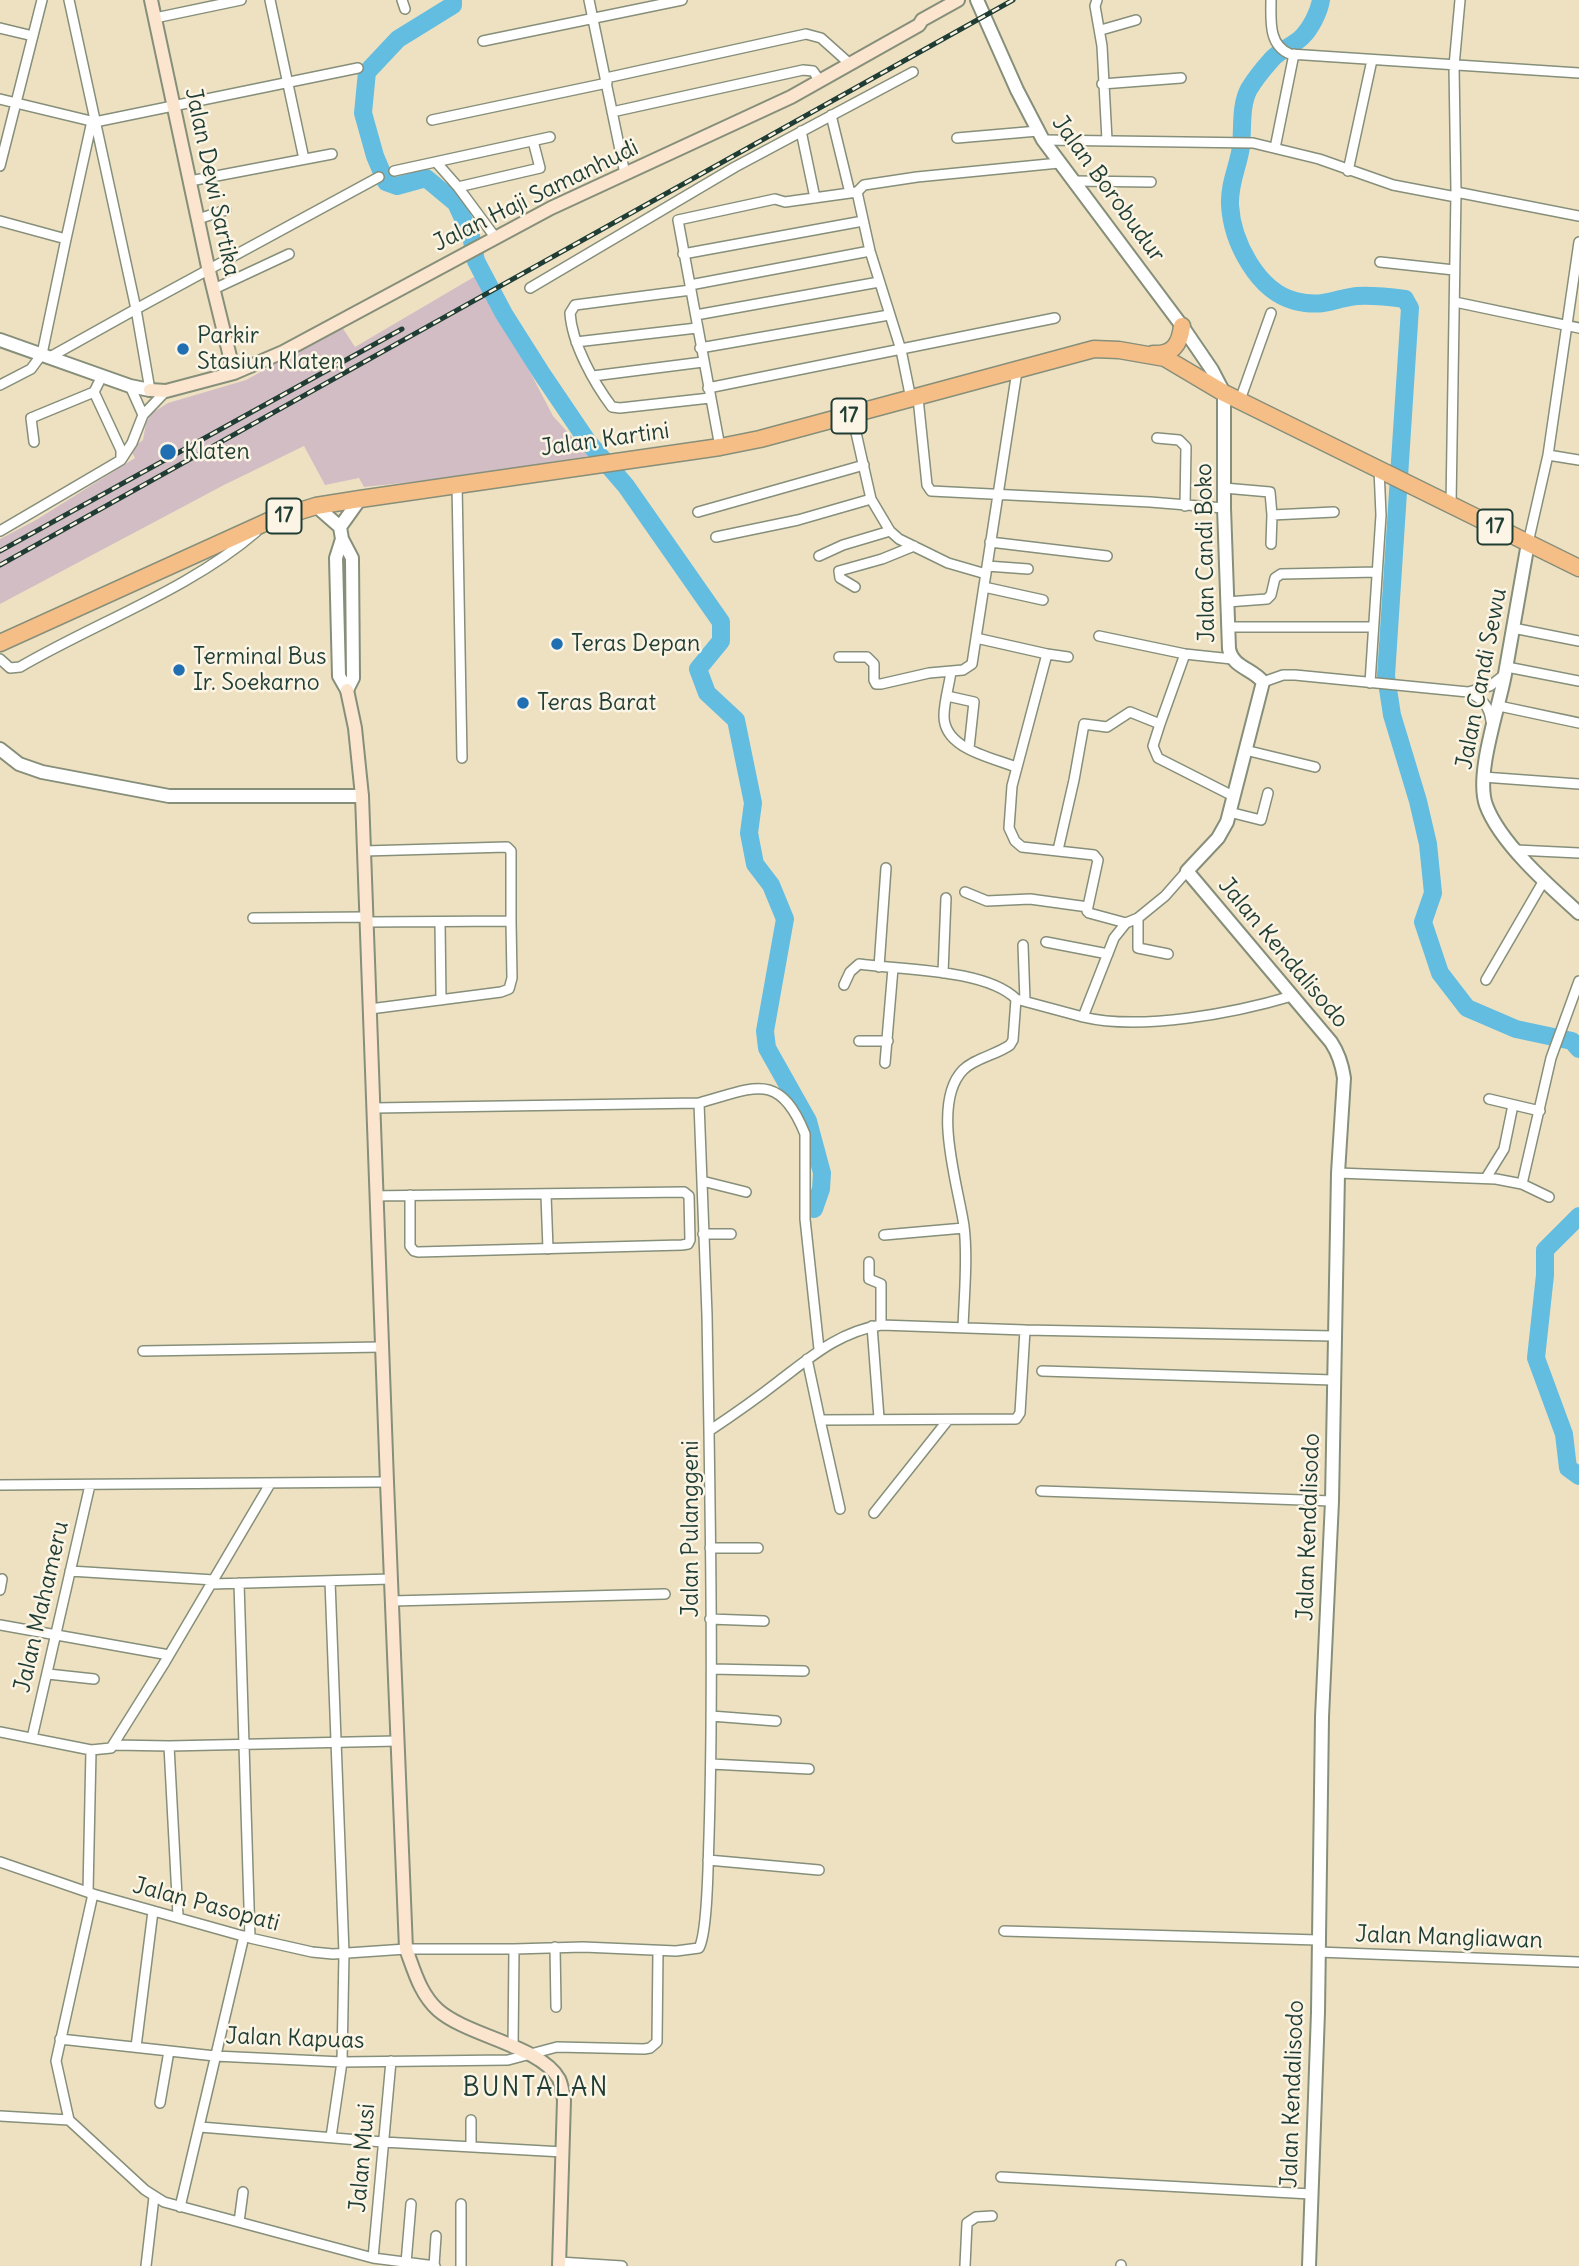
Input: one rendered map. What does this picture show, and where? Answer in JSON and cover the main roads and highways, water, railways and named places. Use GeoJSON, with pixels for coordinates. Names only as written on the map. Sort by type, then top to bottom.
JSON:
{"type":"FeatureCollection","features":[{"type":"Feature","properties":{"kind":"highway"},"geometry":{"type":"LineString","coordinates":[[1144,353],[1161,354],[1171,351],[1177,345],[1182,326]]}},
{"type":"Feature","properties":{"kind":"highway","name":"Jalan Kartini"},"geometry":{"type":"LineString","coordinates":[[0,643],[271,520],[316,506],[720,447],[852,415],[1086,351],[1144,353],[1165,358],[1224,393],[1579,568]]}},
{"type":"Feature","properties":{"kind":"main road","name":"Jalan Dewi Sartika"},"geometry":{"type":"LineString","coordinates":[[151,0],[208,268],[234,373]]}},
{"type":"Feature","properties":{"kind":"main road","name":"Jalan Haji Samanhudi"},"geometry":{"type":"LineString","coordinates":[[150,390],[166,391],[234,373],[283,352],[562,203],[820,81],[922,24],[958,0]]}},
{"type":"Feature","properties":{"kind":"main road","name":"Jalan Haji Samanhudi"},"geometry":{"type":"LineString","coordinates":[[937,15],[968,0]]}},
{"type":"Feature","properties":{"kind":"main road"},"geometry":{"type":"LineString","coordinates":[[347,690],[355,728],[365,851],[387,1482],[407,1949],[416,1979],[439,2011],[457,2023],[528,2055],[549,2068],[560,2081],[564,2100],[564,2152],[559,2264]]}},
{"type":"Feature","properties":{"kind":"waterway"},"geometry":{"type":"LineString","coordinates":[[453,0],[453,5],[398,39],[367,72],[363,113],[375,156],[386,182],[397,186],[426,178],[456,203],[471,236],[476,261],[504,314],[588,442],[626,486],[721,622],[721,641],[698,669],[707,693],[736,720],[753,803],[749,833],[755,864],[771,885],[785,919],[765,1031],[767,1048],[808,1121],[822,1173],[821,1189],[814,1209]]}},
{"type":"Feature","properties":{"kind":"waterway"},"geometry":{"type":"LineString","coordinates":[[1321,0],[1314,20],[1305,33],[1272,59],[1246,96],[1241,147],[1231,190],[1232,219],[1241,249],[1249,263],[1258,276],[1281,295],[1313,304],[1357,296],[1387,297],[1405,299],[1410,308],[1386,676],[1392,715],[1428,844],[1433,893],[1423,922],[1440,973],[1467,1008],[1516,1029],[1572,1041],[1579,1049]]}},
{"type":"Feature","properties":{"kind":"waterway"},"geometry":{"type":"LineString","coordinates":[[1579,1216],[1545,1250],[1536,1358],[1564,1434],[1568,1468],[1579,1476]]}},
{"type":"Feature","properties":{"kind":"railway"},"geometry":{"type":"LineString","coordinates":[[0,565],[1013,0]]}},
{"type":"Feature","properties":{"kind":"railway"},"geometry":{"type":"LineString","coordinates":[[0,551],[402,329]]}},
{"type":"Feature","properties":{"kind":"place","name":"Parkir Stasiun Klaten"},"geometry":{"type":"Point","coordinates":[183,349]}},
{"type":"Feature","properties":{"kind":"place","name":"Klaten"},"geometry":{"type":"Point","coordinates":[168,452]}},
{"type":"Feature","properties":{"kind":"place","name":"Teras Depan"},"geometry":{"type":"Point","coordinates":[557,644]}},
{"type":"Feature","properties":{"kind":"place","name":"Terminal Bus Ir. Soekarno"},"geometry":{"type":"Point","coordinates":[179,670]}},
{"type":"Feature","properties":{"kind":"place","name":"Teras Barat"},"geometry":{"type":"Point","coordinates":[523,703]}},
{"type":"Feature","properties":{"kind":"district","name":"BUNTALAN"},"geometry":{"type":"Point","coordinates":[536,2089]}}]}
